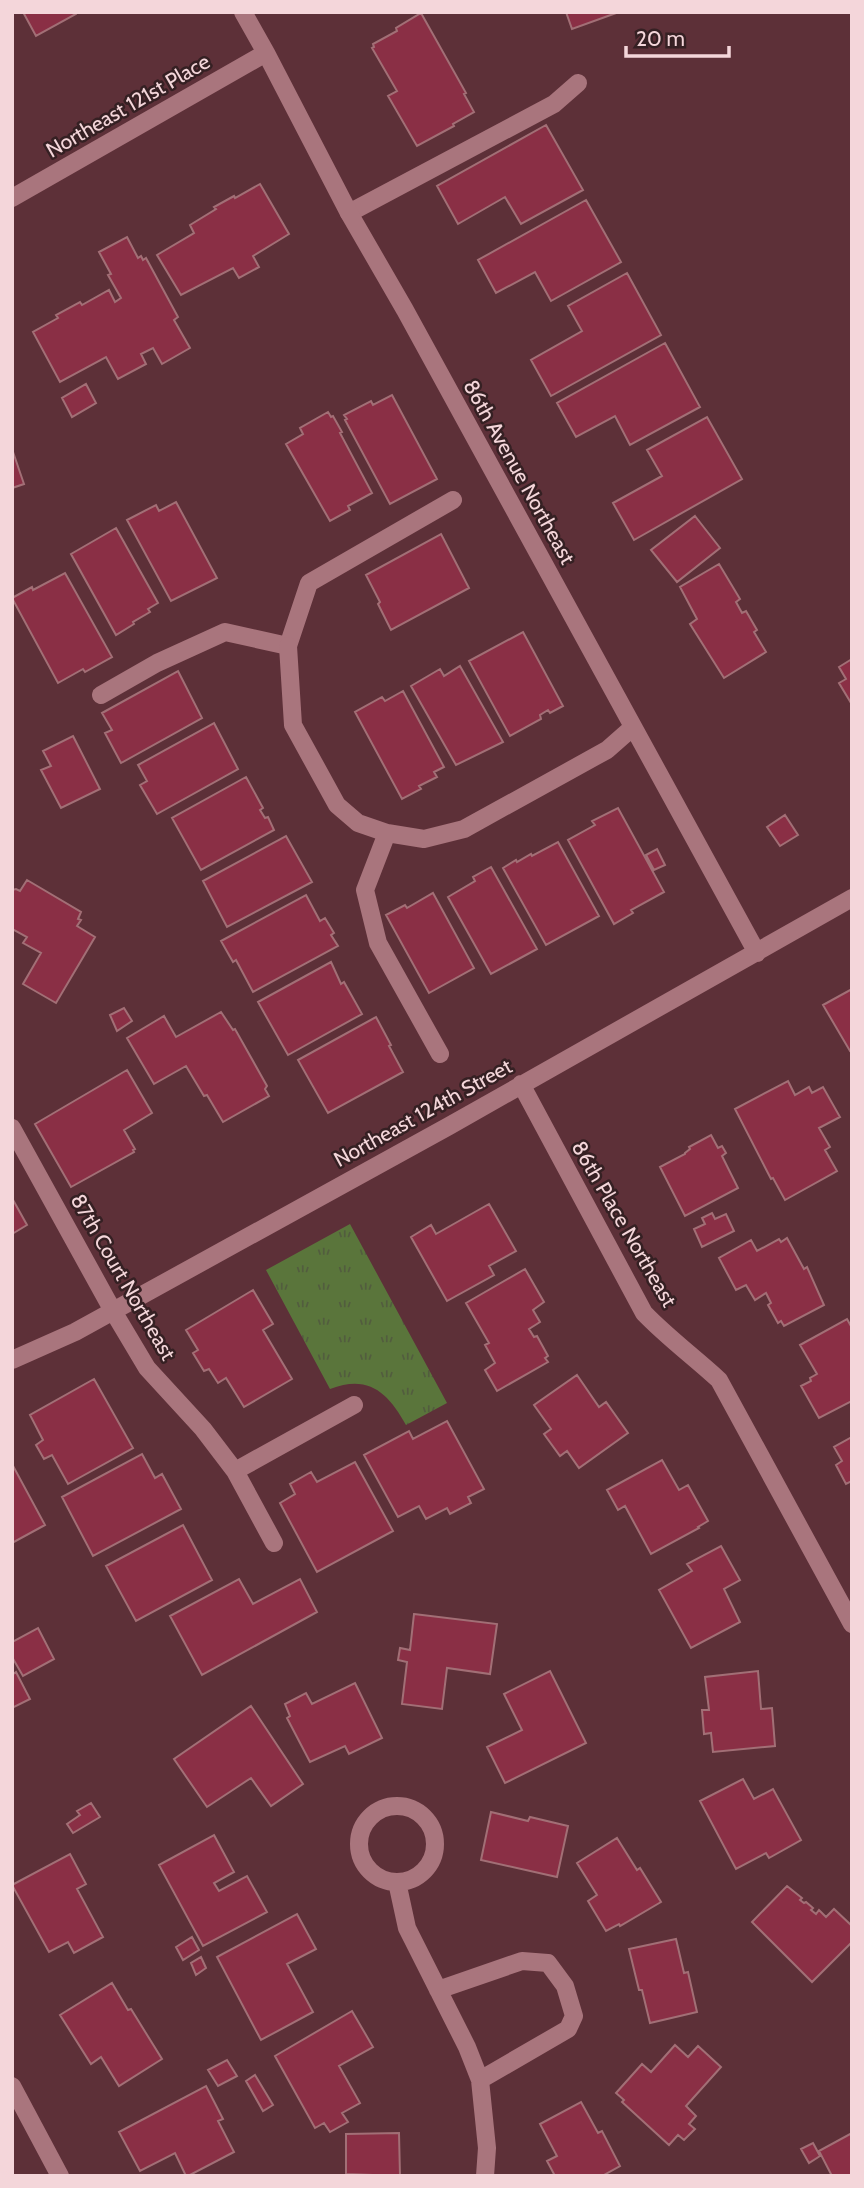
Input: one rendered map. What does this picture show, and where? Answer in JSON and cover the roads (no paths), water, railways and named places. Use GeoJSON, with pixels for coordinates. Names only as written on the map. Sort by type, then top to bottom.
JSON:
{"type":"FeatureCollection","features":[{"type":"Feature","properties":{"kind":"street","name":"86th Avenue Northeast"},"geometry":{"type":"LineString","coordinates":[[243,12],[349,213],[405,310],[757,954]]}},
{"type":"Feature","properties":{"kind":"street","name":"Northeast 121st Place"},"geometry":{"type":"LineString","coordinates":[[12,198],[266,53]]}},
{"type":"Feature","properties":{"kind":"street"},"geometry":{"type":"LineString","coordinates":[[349,213],[554,104],[578,83]]}},
{"type":"Feature","properties":{"kind":"street"},"geometry":{"type":"LineString","coordinates":[[453,500],[309,583],[288,646],[293,725],[337,805],[358,823],[387,833],[424,839],[464,829],[607,750],[632,728]]}},
{"type":"Feature","properties":{"kind":"street"},"geometry":{"type":"LineString","coordinates":[[101,695],[157,663],[225,632],[288,646]]}},
{"type":"Feature","properties":{"kind":"street"},"geometry":{"type":"LineString","coordinates":[[387,833],[365,890],[374,930],[378,943],[440,1054]]}},
{"type":"Feature","properties":{"kind":"street","name":"Northeast 124th Street"},"geometry":{"type":"LineString","coordinates":[[12,1360],[75,1332],[757,954],[852,898]]}},
{"type":"Feature","properties":{"kind":"street","name":"86th Place Northeast"},"geometry":{"type":"LineString","coordinates":[[521,1084],[644,1313],[665,1335],[719,1380],[852,1625]]}},
{"type":"Feature","properties":{"kind":"street","name":"87th Court Northeast"},"geometry":{"type":"LineString","coordinates":[[12,1128],[113,1311],[148,1368],[203,1429],[235,1471],[274,1544]]}},
{"type":"Feature","properties":{"kind":"street"},"geometry":{"type":"LineString","coordinates":[[235,1471],[354,1405]]}},
{"type":"Feature","properties":{"kind":"street"},"geometry":{"type":"LineString","coordinates":[[398,1805],[423,1815],[431,1825],[435,1851],[422,1874],[397,1882],[384,1880],[372,1873],[364,1863],[360,1837],[364,1824],[373,1814],[398,1805]]}},
{"type":"Feature","properties":{"kind":"street"},"geometry":{"type":"LineString","coordinates":[[397,1882],[407,1928],[467,2047],[480,2080],[487,2148],[485,2176]]}},
{"type":"Feature","properties":{"kind":"street"},"geometry":{"type":"LineString","coordinates":[[438,1990],[522,1961],[548,1963],[565,1986],[574,2016],[568,2029],[480,2080]]}},
{"type":"Feature","properties":{"kind":"street"},"geometry":{"type":"LineString","coordinates":[[12,2087],[60,2176]]}}]}
